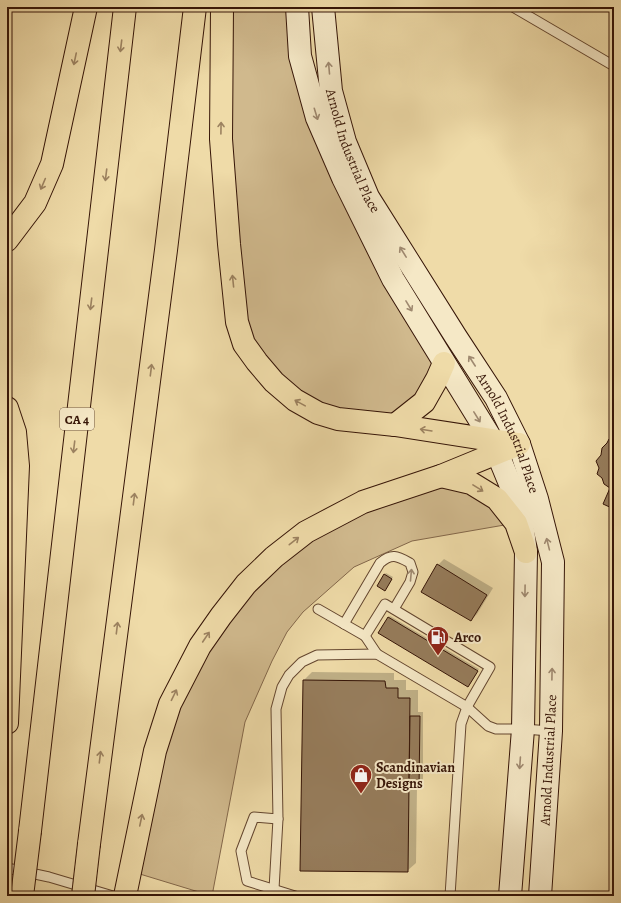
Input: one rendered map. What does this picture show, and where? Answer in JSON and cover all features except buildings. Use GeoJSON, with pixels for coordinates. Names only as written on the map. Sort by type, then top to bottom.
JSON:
{"type":"FeatureCollection","features":[{"type":"Feature","properties":{"kind":"highway"},"geometry":{"type":"LineString","coordinates":[[7,240],[35,203],[52,164],[86,7]]}},
{"type":"Feature","properties":{"kind":"highway","name":"CA 4"},"geometry":{"type":"LineString","coordinates":[[22,896],[125,7]]}},
{"type":"Feature","properties":{"kind":"highway"},"geometry":{"type":"LineString","coordinates":[[83,896],[165,258],[195,7]]}},
{"type":"Feature","properties":{"kind":"highway"},"geometry":{"type":"LineString","coordinates":[[222,7],[221,139],[229,244],[237,320],[244,344],[274,382],[295,400],[318,413],[338,419],[395,425],[494,446],[519,444]]}},
{"type":"Feature","properties":{"kind":"highway"},"geometry":{"type":"LineString","coordinates":[[395,425],[424,402],[444,363]]}},
{"type":"Feature","properties":{"kind":"highway"},"geometry":{"type":"LineString","coordinates":[[7,408],[15,432],[18,466],[7,723]]}},
{"type":"Feature","properties":{"kind":"highway"},"geometry":{"type":"LineString","coordinates":[[125,896],[155,751],[170,704],[200,646],[220,616],[246,584],[274,557],[306,532],[363,502],[441,476],[494,446]]}},
{"type":"Feature","properties":{"kind":"highway"},"geometry":{"type":"LineString","coordinates":[[441,476],[471,483],[497,499],[516,523],[526,552]]}},
{"type":"Feature","properties":{"kind":"street","name":"Arnold Industrial Place"},"geometry":{"type":"LineString","coordinates":[[297,7],[300,56],[317,118],[343,178],[393,279],[494,446],[515,496],[522,522],[526,552],[523,729],[510,896]]}},
{"type":"Feature","properties":{"kind":"street","name":"Arnold Industrial Place"},"geometry":{"type":"LineString","coordinates":[[323,7],[331,91],[345,142],[368,197],[496,398],[519,444],[537,499],[552,562],[552,731],[540,896]]}},
{"type":"Feature","properties":{"kind":"lane"},"geometry":{"type":"LineString","coordinates":[[513,7],[614,66]]}},
{"type":"Feature","properties":{"kind":"lane"},"geometry":{"type":"LineString","coordinates":[[344,624],[380,563],[387,557],[396,556],[410,563],[413,572],[410,582],[394,609]]}},
{"type":"Feature","properties":{"kind":"lane"},"geometry":{"type":"LineString","coordinates":[[365,636],[386,604],[490,667],[467,707],[461,724],[450,896]]}},
{"type":"Feature","properties":{"kind":"lane"},"geometry":{"type":"LineString","coordinates":[[318,609],[365,636],[377,654],[467,707],[488,726],[496,729],[552,731]]}},
{"type":"Feature","properties":{"kind":"lane"},"geometry":{"type":"LineString","coordinates":[[274,890],[278,819],[276,709],[282,687],[289,674],[302,662],[317,655],[377,654]]}},
{"type":"Feature","properties":{"kind":"lane"},"geometry":{"type":"LineString","coordinates":[[278,819],[254,817],[241,850],[247,881],[295,896]]}},
{"type":"Feature","properties":{"kind":"lane"},"geometry":{"type":"LineString","coordinates":[[7,868],[50,877],[113,896]]}},
{"type":"Feature","properties":{"kind":"shaded area"},"geometry":{"type":"Polygon","coordinates":[[[222,7],[297,7],[300,56],[444,363],[395,425],[318,413],[244,344],[222,7]]]}},
{"type":"Feature","properties":{"kind":"shaded area"},"geometry":{"type":"Polygon","coordinates":[[[441,476],[516,523],[412,541],[354,567],[303,612],[287,632],[272,661],[245,722],[212,896],[130,871],[170,704],[274,557],[441,476]]]}},
{"type":"Feature","properties":{"kind":"place","name":"Arco"},"geometry":{"type":"Point","coordinates":[438,656]}},
{"type":"Feature","properties":{"kind":"place","name":"Scandinavian Designs"},"geometry":{"type":"Point","coordinates":[361,794]}}]}
